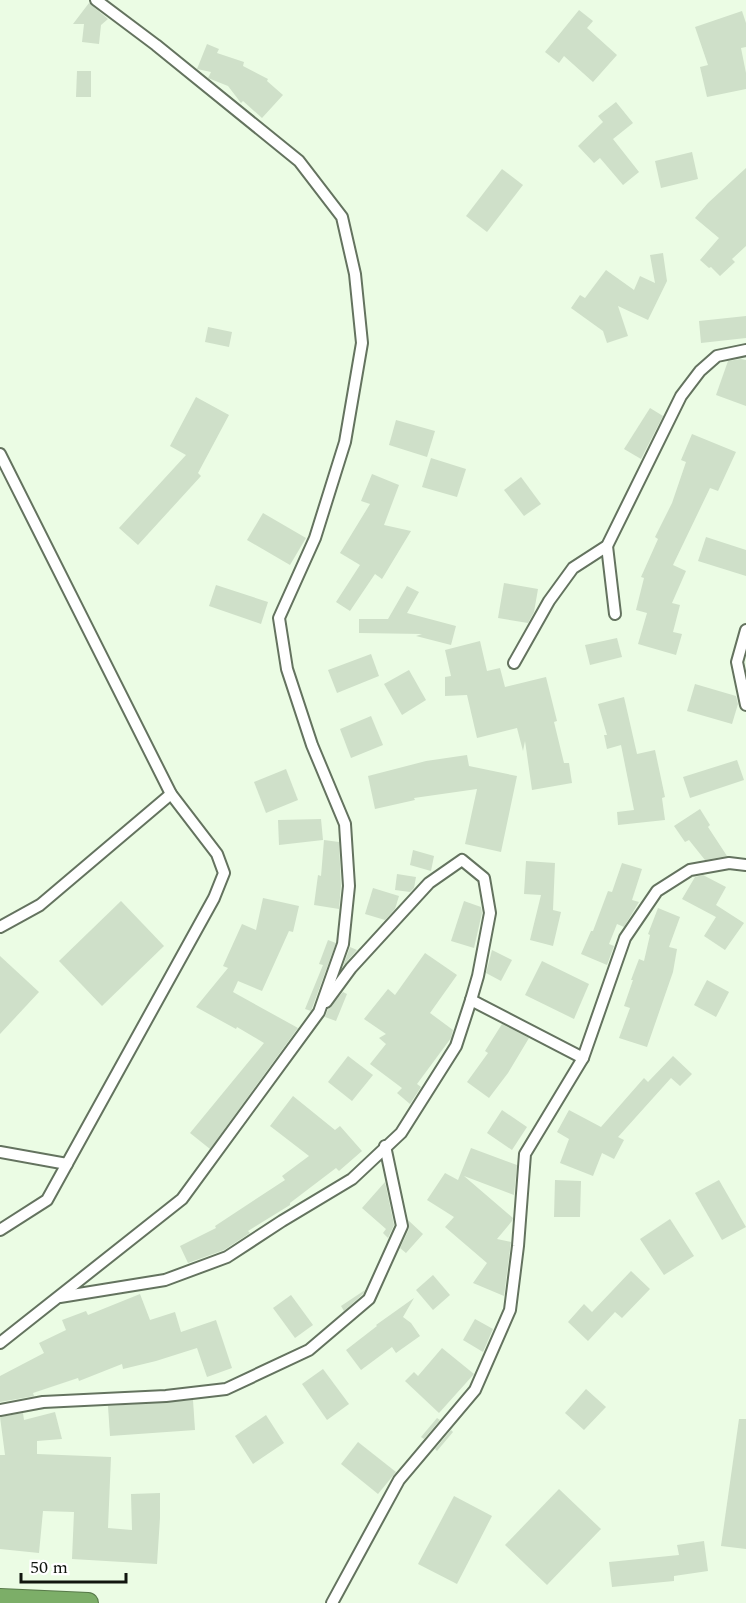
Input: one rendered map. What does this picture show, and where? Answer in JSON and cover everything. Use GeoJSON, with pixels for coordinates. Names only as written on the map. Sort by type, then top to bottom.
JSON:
{"type":"FeatureCollection","features":[{"type":"Feature","properties":{"kind":"highway"},"geometry":{"type":"LineString","coordinates":[[0,1599],[88,1603]]}},
{"type":"Feature","properties":{"kind":"street"},"geometry":{"type":"LineString","coordinates":[[96,0],[299,160],[342,217],[355,274],[362,343],[345,442],[315,538],[279,618],[291,680],[312,745],[345,824],[349,886],[343,944],[319,1012]]}},
{"type":"Feature","properties":{"kind":"street"},"geometry":{"type":"LineString","coordinates":[[514,663],[549,600],[573,568],[606,546],[681,396],[700,371],[717,356],[746,350]]}},
{"type":"Feature","properties":{"kind":"street"},"geometry":{"type":"LineString","coordinates":[[0,454],[171,794],[217,854],[224,873],[214,898],[47,1200],[0,1230]]}},
{"type":"Feature","properties":{"kind":"street"},"geometry":{"type":"LineString","coordinates":[[606,546],[615,614]]}},
{"type":"Feature","properties":{"kind":"street"},"geometry":{"type":"LineString","coordinates":[[746,630],[737,662],[746,705]]}},
{"type":"Feature","properties":{"kind":"street"},"geometry":{"type":"LineString","coordinates":[[0,927],[40,905],[171,794]]}},
{"type":"Feature","properties":{"kind":"street"},"geometry":{"type":"LineString","coordinates":[[0,1343],[182,1199],[351,968],[429,883],[462,860],[484,878],[490,913],[471,1000],[456,1046],[401,1133],[352,1179],[227,1257],[165,1280],[57,1298]]}},
{"type":"Feature","properties":{"kind":"street"},"geometry":{"type":"LineString","coordinates":[[332,1603],[399,1480],[476,1390],[510,1310],[518,1246],[525,1154],[583,1058],[626,938],[657,891],[690,870],[729,863],[746,865]]}},
{"type":"Feature","properties":{"kind":"street"},"geometry":{"type":"LineString","coordinates":[[471,1000],[583,1058]]}},
{"type":"Feature","properties":{"kind":"street"},"geometry":{"type":"LineString","coordinates":[[0,1410],[43,1402],[166,1396],[226,1389],[309,1350],[369,1299],[402,1226],[385,1146]]}},
{"type":"Feature","properties":{"kind":"street"},"geometry":{"type":"LineString","coordinates":[[0,1152],[67,1164]]}},
{"type":"Feature","properties":{"kind":"building"},"geometry":{"type":"Polygon","coordinates":[[[89,3],[108,19],[101,25],[99,44],[82,42],[84,24],[73,24],[89,3]]]}},
{"type":"Feature","properties":{"kind":"building"},"geometry":{"type":"Polygon","coordinates":[[[579,10],[593,21],[587,28],[617,55],[593,82],[564,56],[559,63],[545,52],[579,10]]]}},
{"type":"Feature","properties":{"kind":"building"},"geometry":{"type":"Polygon","coordinates":[[[742,11],[746,23],[746,47],[741,48],[746,73],[746,89],[707,97],[700,67],[708,65],[695,27],[742,11]]]}},
{"type":"Feature","properties":{"kind":"building"},"geometry":{"type":"Polygon","coordinates":[[[207,44],[219,49],[217,53],[244,62],[243,66],[268,79],[267,81],[283,95],[262,118],[243,101],[241,103],[228,86],[208,78],[211,72],[197,69],[207,44]]]}},
{"type":"Feature","properties":{"kind":"building"},"geometry":{"type":"Polygon","coordinates":[[[77,71],[91,71],[91,97],[76,97],[77,71]]]}},
{"type":"Feature","properties":{"kind":"building"},"geometry":{"type":"Polygon","coordinates":[[[616,102],[633,123],[613,139],[639,172],[623,185],[600,158],[594,163],[578,146],[603,122],[598,116],[616,102]]]}},
{"type":"Feature","properties":{"kind":"building"},"geometry":{"type":"Polygon","coordinates":[[[692,152],[698,179],[661,188],[655,161],[692,152]]]}},
{"type":"Feature","properties":{"kind":"building"},"geometry":{"type":"Polygon","coordinates":[[[746,168],[746,246],[732,259],[735,262],[720,276],[700,260],[719,238],[695,218],[746,168]]]}},
{"type":"Feature","properties":{"kind":"building"},"geometry":{"type":"Polygon","coordinates":[[[502,169],[523,185],[487,232],[466,216],[502,169]]]}},
{"type":"Feature","properties":{"kind":"building"},"geometry":{"type":"Polygon","coordinates":[[[663,253],[667,281],[648,320],[618,306],[628,336],[607,343],[603,331],[571,308],[580,295],[585,298],[606,270],[634,290],[640,276],[655,283],[650,255],[663,253]]]}},
{"type":"Feature","properties":{"kind":"building"},"geometry":{"type":"Polygon","coordinates":[[[746,316],[746,338],[701,343],[699,321],[746,316]]]}},
{"type":"Feature","properties":{"kind":"building"},"geometry":{"type":"Polygon","coordinates":[[[208,327],[232,332],[229,347],[205,342],[208,327]]]}},
{"type":"Feature","properties":{"kind":"building"},"geometry":{"type":"Polygon","coordinates":[[[746,360],[746,406],[716,395],[728,361],[746,360]]]}},
{"type":"Feature","properties":{"kind":"building"},"geometry":{"type":"Polygon","coordinates":[[[196,397],[229,415],[198,473],[201,476],[138,545],[119,528],[186,455],[170,446],[196,397]]]}},
{"type":"Feature","properties":{"kind":"building"},"geometry":{"type":"Polygon","coordinates":[[[650,408],[663,416],[641,459],[624,449],[650,408]]]}},
{"type":"Feature","properties":{"kind":"building"},"geometry":{"type":"Polygon","coordinates":[[[396,420],[435,431],[427,457],[389,445],[396,420]]]}},
{"type":"Feature","properties":{"kind":"building"},"geometry":{"type":"Polygon","coordinates":[[[692,434],[736,452],[718,491],[710,488],[673,565],[686,571],[672,603],[680,605],[673,632],[682,634],[676,655],[638,644],[647,613],[636,610],[644,578],[641,577],[658,539],[655,537],[672,503],[686,462],[681,460],[692,434]]]}},
{"type":"Feature","properties":{"kind":"building"},"geometry":{"type":"Polygon","coordinates":[[[431,458],[466,469],[457,497],[422,487],[431,458]]]}},
{"type":"Feature","properties":{"kind":"building"},"geometry":{"type":"Polygon","coordinates":[[[372,474],[399,485],[384,525],[411,531],[382,579],[375,574],[350,611],[336,602],[360,565],[340,553],[370,504],[361,501],[372,474]]]}},
{"type":"Feature","properties":{"kind":"building"},"geometry":{"type":"Polygon","coordinates":[[[521,477],[541,504],[524,516],[504,490],[521,477]]]}},
{"type":"Feature","properties":{"kind":"building"},"geometry":{"type":"Polygon","coordinates":[[[263,513],[306,538],[290,565],[247,540],[263,513]]]}},
{"type":"Feature","properties":{"kind":"building"},"geometry":{"type":"Polygon","coordinates":[[[706,537],[746,550],[746,576],[698,561],[706,537]]]}},
{"type":"Feature","properties":{"kind":"building"},"geometry":{"type":"Polygon","coordinates":[[[504,583],[538,589],[534,612],[528,623],[498,618],[504,583]]]}},
{"type":"Feature","properties":{"kind":"building"},"geometry":{"type":"Polygon","coordinates":[[[216,585],[268,602],[261,624],[209,606],[216,585]]]}},
{"type":"Feature","properties":{"kind":"building"},"geometry":{"type":"Polygon","coordinates":[[[407,586],[419,592],[407,613],[456,626],[451,645],[416,636],[422,634],[359,633],[359,619],[388,619],[407,586]]]}},
{"type":"Feature","properties":{"kind":"building"},"geometry":{"type":"Polygon","coordinates":[[[617,638],[622,657],[590,665],[585,645],[617,638]]]}},
{"type":"Feature","properties":{"kind":"building"},"geometry":{"type":"Polygon","coordinates":[[[480,641],[487,671],[500,668],[505,687],[546,677],[564,763],[569,763],[572,783],[532,790],[525,741],[523,751],[517,728],[477,738],[467,695],[445,696],[445,677],[451,676],[445,650],[480,641]]]}},
{"type":"Feature","properties":{"kind":"building"},"geometry":{"type":"Polygon","coordinates":[[[371,654],[379,676],[337,693],[328,670],[371,654]]]}},
{"type":"Feature","properties":{"kind":"building"},"geometry":{"type":"Polygon","coordinates":[[[409,670],[426,700],[402,715],[384,684],[409,670]]]}},
{"type":"Feature","properties":{"kind":"building"},"geometry":{"type":"Polygon","coordinates":[[[695,684],[736,696],[738,704],[732,724],[687,711],[695,684]]]}},
{"type":"Feature","properties":{"kind":"building"},"geometry":{"type":"Polygon","coordinates":[[[624,697],[637,754],[655,750],[665,797],[662,798],[665,820],[618,825],[617,812],[634,810],[621,745],[607,749],[604,735],[607,735],[598,704],[624,697]]]}},
{"type":"Feature","properties":{"kind":"building"},"geometry":{"type":"Polygon","coordinates":[[[371,716],[383,745],[351,758],[340,729],[371,716]]]}},
{"type":"Feature","properties":{"kind":"building"},"geometry":{"type":"Polygon","coordinates":[[[467,755],[469,766],[517,776],[501,852],[465,844],[477,789],[414,798],[415,800],[375,809],[368,776],[426,761],[467,755]]]}},
{"type":"Feature","properties":{"kind":"building"},"geometry":{"type":"Polygon","coordinates":[[[737,760],[744,780],[690,798],[683,777],[737,760]]]}},
{"type":"Feature","properties":{"kind":"building"},"geometry":{"type":"Polygon","coordinates":[[[286,769],[298,800],[266,813],[254,782],[286,769]]]}},
{"type":"Feature","properties":{"kind":"building"},"geometry":{"type":"Polygon","coordinates":[[[700,809],[710,825],[708,827],[727,856],[705,860],[689,840],[685,842],[674,826],[700,809]]]}},
{"type":"Feature","properties":{"kind":"building"},"geometry":{"type":"Polygon","coordinates":[[[321,819],[323,840],[279,845],[278,820],[321,819]]]}},
{"type":"Feature","properties":{"kind":"building"},"geometry":{"type":"Polygon","coordinates":[[[324,840],[339,842],[341,886],[339,909],[314,905],[318,875],[321,876],[324,840]]]}},
{"type":"Feature","properties":{"kind":"building"},"geometry":{"type":"Polygon","coordinates":[[[413,850],[434,856],[431,871],[410,865],[413,850]]]}},
{"type":"Feature","properties":{"kind":"building"},"geometry":{"type":"Polygon","coordinates":[[[526,861],[555,863],[553,910],[561,912],[553,946],[530,940],[541,895],[524,894],[526,861]]]}},
{"type":"Feature","properties":{"kind":"building"},"geometry":{"type":"Polygon","coordinates":[[[622,863],[642,869],[632,900],[639,902],[624,927],[617,924],[609,944],[614,946],[607,965],[581,954],[593,931],[608,891],[612,892],[622,863]]]}},
{"type":"Feature","properties":{"kind":"building"},"geometry":{"type":"Polygon","coordinates":[[[397,874],[416,877],[414,888],[410,892],[395,890],[397,874]]]}},
{"type":"Feature","properties":{"kind":"building"},"geometry":{"type":"Polygon","coordinates":[[[703,875],[726,887],[716,905],[744,923],[725,950],[704,936],[716,917],[682,899],[695,877],[703,875]]]}},
{"type":"Feature","properties":{"kind":"building"},"geometry":{"type":"Polygon","coordinates":[[[373,888],[399,896],[395,909],[385,920],[365,914],[373,888]]]}},
{"type":"Feature","properties":{"kind":"building"},"geometry":{"type":"Polygon","coordinates":[[[263,898],[299,906],[293,932],[289,931],[262,991],[238,981],[233,992],[298,1028],[210,1149],[190,1133],[264,1043],[196,1007],[228,968],[223,966],[242,924],[256,930],[263,898]]]}},
{"type":"Feature","properties":{"kind":"building"},"geometry":{"type":"Polygon","coordinates":[[[121,901],[164,946],[102,1006],[59,961],[121,901]]]}},
{"type":"Feature","properties":{"kind":"building"},"geometry":{"type":"Polygon","coordinates":[[[464,901],[481,907],[482,913],[474,948],[451,941],[464,901]]]}},
{"type":"Feature","properties":{"kind":"building"},"geometry":{"type":"Polygon","coordinates":[[[658,908],[680,917],[669,947],[677,949],[673,972],[647,1047],[619,1038],[630,1008],[624,1006],[633,980],[631,980],[639,959],[644,961],[650,935],[648,934],[658,908]]]}},
{"type":"Feature","properties":{"kind":"building"},"geometry":{"type":"Polygon","coordinates":[[[328,940],[336,943],[311,1011],[305,1009],[323,965],[319,964],[328,940]]]}},
{"type":"Feature","properties":{"kind":"building"},"geometry":{"type":"Polygon","coordinates":[[[350,947],[357,950],[343,966],[350,947]]]}},
{"type":"Feature","properties":{"kind":"building"},"geometry":{"type":"Polygon","coordinates":[[[492,950],[512,960],[501,981],[486,973],[492,950]]]}},
{"type":"Feature","properties":{"kind":"building"},"geometry":{"type":"Polygon","coordinates":[[[425,953],[457,975],[430,1013],[453,1030],[451,1038],[417,1084],[421,1087],[410,1104],[397,1093],[402,1088],[370,1064],[386,1044],[379,1038],[386,1034],[364,1019],[388,989],[395,995],[425,953]]]}},
{"type":"Feature","properties":{"kind":"building"},"geometry":{"type":"Polygon","coordinates":[[[0,956],[39,992],[0,1034],[0,956]]]}},
{"type":"Feature","properties":{"kind":"building"},"geometry":{"type":"Polygon","coordinates":[[[542,961],[589,984],[574,1019],[525,995],[542,961]]]}},
{"type":"Feature","properties":{"kind":"building"},"geometry":{"type":"Polygon","coordinates":[[[707,980],[729,992],[716,1017],[694,1005],[707,980]]]}},
{"type":"Feature","properties":{"kind":"building"},"geometry":{"type":"Polygon","coordinates":[[[343,992],[347,994],[336,1021],[325,1017],[328,1009],[343,992]]]}},
{"type":"Feature","properties":{"kind":"building"},"geometry":{"type":"Polygon","coordinates":[[[502,1024],[529,1038],[508,1073],[489,1098],[467,1082],[488,1053],[485,1051],[502,1024]]]}},
{"type":"Feature","properties":{"kind":"building"},"geometry":{"type":"Polygon","coordinates":[[[348,1056],[373,1075],[352,1101],[328,1082],[348,1056]]]}},
{"type":"Feature","properties":{"kind":"building"},"geometry":{"type":"Polygon","coordinates":[[[673,1056],[692,1074],[680,1086],[671,1078],[618,1137],[624,1140],[614,1159],[602,1153],[593,1176],[560,1163],[569,1139],[557,1132],[569,1110],[601,1127],[644,1078],[648,1082],[673,1056]]]}},
{"type":"Feature","properties":{"kind":"building"},"geometry":{"type":"Polygon","coordinates":[[[293,1096],[335,1130],[340,1126],[362,1151],[339,1171],[336,1168],[290,1205],[248,1231],[250,1233],[224,1250],[188,1263],[180,1246],[216,1228],[215,1226],[285,1180],[282,1176],[309,1156],[270,1126],[293,1096]]]}},
{"type":"Feature","properties":{"kind":"building"},"geometry":{"type":"Polygon","coordinates":[[[502,1110],[527,1127],[512,1150],[487,1133],[502,1110]]]}},
{"type":"Feature","properties":{"kind":"building"},"geometry":{"type":"Polygon","coordinates":[[[471,1148],[517,1165],[514,1195],[464,1176],[513,1218],[497,1239],[511,1242],[504,1296],[473,1283],[487,1263],[445,1227],[454,1217],[427,1200],[445,1173],[458,1180],[471,1148]]]}},
{"type":"Feature","properties":{"kind":"building"},"geometry":{"type":"Polygon","coordinates":[[[555,1180],[581,1181],[580,1217],[554,1217],[555,1180]]]}},
{"type":"Feature","properties":{"kind":"building"},"geometry":{"type":"Polygon","coordinates":[[[719,1180],[746,1227],[722,1240],[695,1193],[719,1180]]]}},
{"type":"Feature","properties":{"kind":"building"},"geometry":{"type":"Polygon","coordinates":[[[385,1182],[394,1225],[388,1238],[383,1233],[386,1229],[362,1208],[385,1182]]]}},
{"type":"Feature","properties":{"kind":"building"},"geometry":{"type":"Polygon","coordinates":[[[670,1219],[694,1256],[664,1275],[640,1239],[670,1219]]]}},
{"type":"Feature","properties":{"kind":"building"},"geometry":{"type":"Polygon","coordinates":[[[408,1220],[423,1234],[406,1253],[400,1248],[409,1229],[408,1220]]]}},
{"type":"Feature","properties":{"kind":"building"},"geometry":{"type":"Polygon","coordinates":[[[631,1271],[650,1289],[622,1318],[615,1312],[588,1341],[568,1322],[584,1304],[592,1312],[631,1271]]]}},
{"type":"Feature","properties":{"kind":"building"},"geometry":{"type":"Polygon","coordinates":[[[433,1275],[450,1295],[433,1310],[416,1290],[433,1275]]]}},
{"type":"Feature","properties":{"kind":"building"},"geometry":{"type":"Polygon","coordinates":[[[365,1290],[363,1294],[344,1311],[341,1306],[365,1290]]]}},
{"type":"Feature","properties":{"kind":"building"},"geometry":{"type":"Polygon","coordinates":[[[140,1294],[150,1320],[175,1312],[181,1332],[216,1320],[232,1368],[207,1377],[197,1348],[123,1369],[122,1364],[79,1381],[78,1378],[33,1393],[34,1396],[0,1402],[0,1376],[44,1353],[39,1343],[66,1330],[62,1320],[86,1311],[88,1315],[140,1294]]]}},
{"type":"Feature","properties":{"kind":"building"},"geometry":{"type":"Polygon","coordinates":[[[291,1295],[313,1325],[295,1338],[273,1308],[291,1295]]]}},
{"type":"Feature","properties":{"kind":"building"},"geometry":{"type":"Polygon","coordinates":[[[414,1298],[403,1317],[411,1323],[420,1336],[396,1353],[392,1347],[361,1370],[346,1350],[414,1298]]]}},
{"type":"Feature","properties":{"kind":"building"},"geometry":{"type":"Polygon","coordinates":[[[475,1319],[493,1329],[483,1352],[463,1340],[475,1319]]]}},
{"type":"Feature","properties":{"kind":"building"},"geometry":{"type":"Polygon","coordinates":[[[442,1348],[474,1374],[439,1413],[405,1381],[414,1372],[418,1376],[442,1348]]]}},
{"type":"Feature","properties":{"kind":"building"},"geometry":{"type":"Polygon","coordinates":[[[323,1369],[349,1404],[327,1420],[302,1384],[323,1369]]]}},
{"type":"Feature","properties":{"kind":"building"},"geometry":{"type":"Polygon","coordinates":[[[586,1389],[606,1407],[584,1430],[565,1413],[586,1389]]]}},
{"type":"Feature","properties":{"kind":"building"},"geometry":{"type":"Polygon","coordinates":[[[193,1400],[195,1430],[110,1436],[108,1406],[193,1400]]]}},
{"type":"Feature","properties":{"kind":"building"},"geometry":{"type":"Polygon","coordinates":[[[55,1412],[62,1439],[37,1441],[37,1454],[111,1457],[108,1528],[132,1530],[131,1494],[160,1493],[157,1564],[72,1559],[74,1512],[43,1511],[39,1553],[0,1549],[0,1455],[5,1455],[0,1417],[23,1413],[24,1420],[55,1412]]]}},
{"type":"Feature","properties":{"kind":"building"},"geometry":{"type":"Polygon","coordinates":[[[266,1415],[284,1443],[253,1464],[235,1436],[266,1415]]]}},
{"type":"Feature","properties":{"kind":"building"},"geometry":{"type":"Polygon","coordinates":[[[437,1418],[440,1420],[424,1439],[421,1437],[437,1418]]]}},
{"type":"Feature","properties":{"kind":"building"},"geometry":{"type":"Polygon","coordinates":[[[739,1419],[746,1419],[746,1549],[721,1546],[739,1419]]]}},
{"type":"Feature","properties":{"kind":"building"},"geometry":{"type":"Polygon","coordinates":[[[451,1430],[453,1432],[437,1451],[435,1449],[451,1430]]]}},
{"type":"Feature","properties":{"kind":"building"},"geometry":{"type":"Polygon","coordinates":[[[358,1442],[396,1472],[378,1494],[341,1464],[358,1442]]]}},
{"type":"Feature","properties":{"kind":"building"},"geometry":{"type":"Polygon","coordinates":[[[559,1489],[601,1529],[547,1585],[505,1545],[559,1489]]]}},
{"type":"Feature","properties":{"kind":"building"},"geometry":{"type":"Polygon","coordinates":[[[454,1496],[492,1516],[457,1584],[418,1564],[454,1496]]]}},
{"type":"Feature","properties":{"kind":"building"},"geometry":{"type":"Polygon","coordinates":[[[704,1541],[708,1571],[674,1576],[674,1581],[612,1587],[609,1562],[679,1555],[677,1545],[704,1541]]]}}]}
